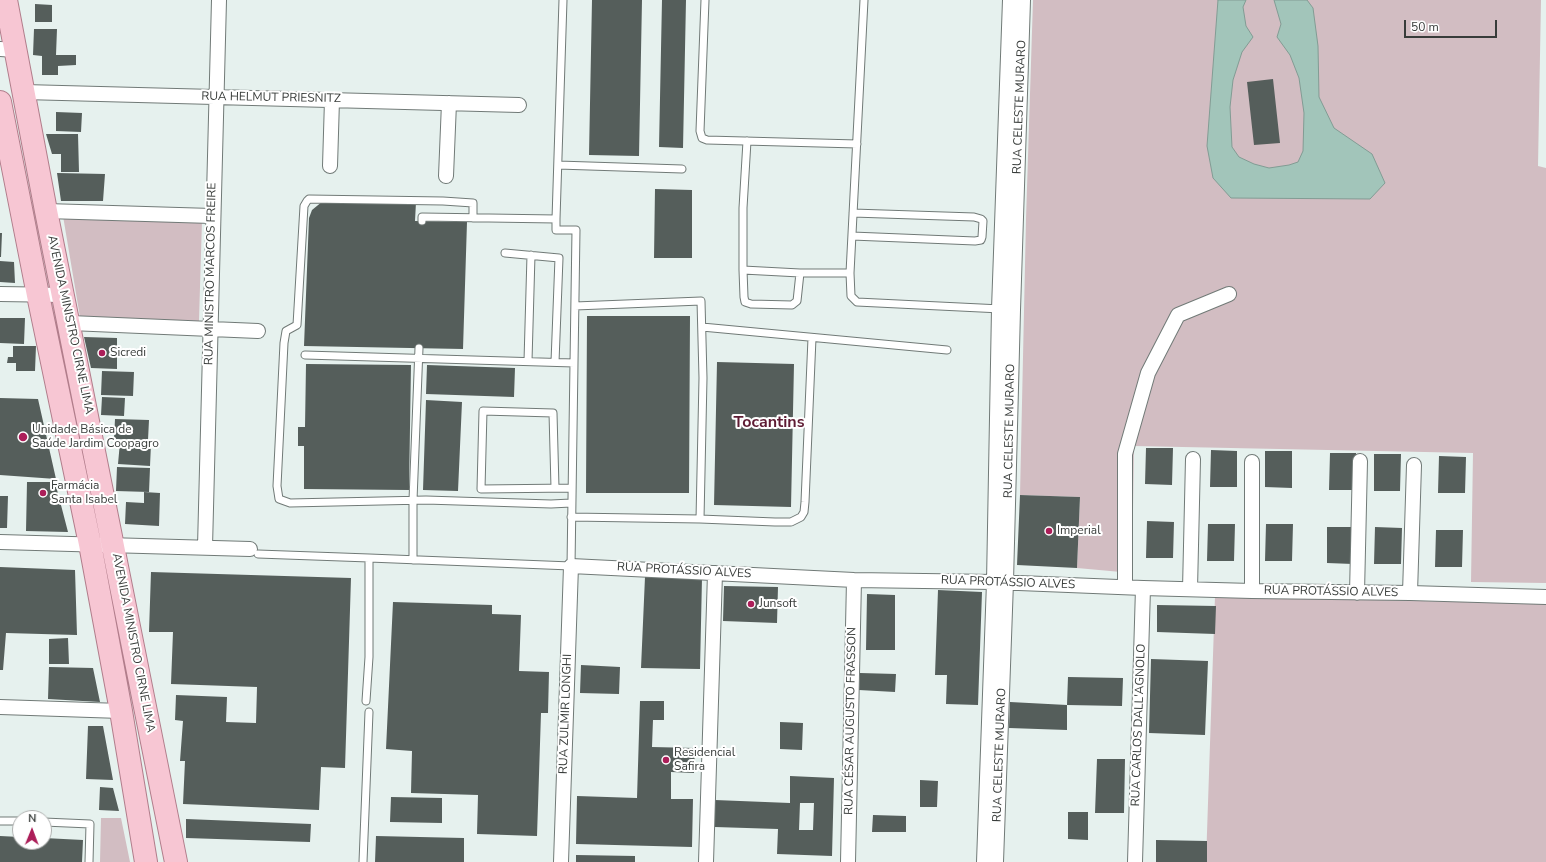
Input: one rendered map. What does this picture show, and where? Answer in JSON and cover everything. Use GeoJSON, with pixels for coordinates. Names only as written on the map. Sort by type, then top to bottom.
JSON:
{"type":"FeatureCollection","features":[{"type":"Feature","properties":{"kind":"main road","name":"AVENIDA MINISTRO CIRNE LIMA"},"geometry":{"type":"LineString","coordinates":[[6,0],[8,49],[24,92],[46,211],[70,323],[176,862]]}},
{"type":"Feature","properties":{"kind":"main road","name":"AVENIDA MINISTRO CIRNE LIMA"},"geometry":{"type":"LineString","coordinates":[[0,102],[38,295],[90,544],[121,712],[146,862]]}},
{"type":"Feature","properties":{"kind":"street","name":"RUA MINISTRO MARCOS FREIRE"},"geometry":{"type":"LineString","coordinates":[[205,547],[212,216],[219,0]]}},
{"type":"Feature","properties":{"kind":"street","name":"RUA CELESTE MURARO"},"geometry":{"type":"LineString","coordinates":[[1000,582],[999,309],[1010,0]]}},
{"type":"Feature","properties":{"kind":"street","name":"RUA CELESTE MURARO"},"geometry":{"type":"LineString","coordinates":[[996,862],[993,783],[1000,582],[1013,310],[1023,0]]}},
{"type":"Feature","properties":{"kind":"street","name":"RUA HELMUT PRIESNITZ"},"geometry":{"type":"LineString","coordinates":[[24,92],[519,105]]}},
{"type":"Feature","properties":{"kind":"street"},"geometry":{"type":"LineString","coordinates":[[330,166],[332,100]]}},
{"type":"Feature","properties":{"kind":"street"},"geometry":{"type":"LineString","coordinates":[[446,176],[449,103]]}},
{"type":"Feature","properties":{"kind":"street"},"geometry":{"type":"LineString","coordinates":[[46,211],[212,216]]}},
{"type":"Feature","properties":{"kind":"street"},"geometry":{"type":"LineString","coordinates":[[0,294],[64,295]]}},
{"type":"Feature","properties":{"kind":"street"},"geometry":{"type":"LineString","coordinates":[[1125,586],[1125,454],[1148,373],[1178,316],[1229,294]]}},
{"type":"Feature","properties":{"kind":"street"},"geometry":{"type":"LineString","coordinates":[[70,323],[258,331]]}},
{"type":"Feature","properties":{"kind":"street"},"geometry":{"type":"LineString","coordinates":[[1190,589],[1193,459]]}},
{"type":"Feature","properties":{"kind":"street"},"geometry":{"type":"LineString","coordinates":[[1357,593],[1360,461]]}},
{"type":"Feature","properties":{"kind":"street"},"geometry":{"type":"LineString","coordinates":[[1252,462],[1252,591]]}},
{"type":"Feature","properties":{"kind":"street"},"geometry":{"type":"LineString","coordinates":[[1410,593],[1414,465]]}},
{"type":"Feature","properties":{"kind":"street"},"geometry":{"type":"LineString","coordinates":[[0,542],[205,547],[254,551]]}},
{"type":"Feature","properties":{"kind":"street","name":"RUA PROTÁSSIO ALVES"},"geometry":{"type":"LineString","coordinates":[[571,566],[854,580],[1000,582],[1252,591],[1410,593],[1546,597]]}},
{"type":"Feature","properties":{"kind":"street","name":"RUA ZULMIR LONGHI"},"geometry":{"type":"LineString","coordinates":[[561,862],[571,566]]}},
{"type":"Feature","properties":{"kind":"street"},"geometry":{"type":"LineString","coordinates":[[706,862],[714,573]]}},
{"type":"Feature","properties":{"kind":"street","name":"RUA CÉSAR AUGUSTO FRASSON"},"geometry":{"type":"LineString","coordinates":[[848,862],[854,580]]}},
{"type":"Feature","properties":{"kind":"street","name":"RUA CARLOS DALL'AGNOLO"},"geometry":{"type":"LineString","coordinates":[[1135,862],[1144,588]]}},
{"type":"Feature","properties":{"kind":"street"},"geometry":{"type":"LineString","coordinates":[[0,707],[121,712]]}},
{"type":"Feature","properties":{"kind":"street","name":"RUA CELESTE MURARO"},"geometry":{"type":"LineString","coordinates":[[984,862],[993,783]]}},
{"type":"Feature","properties":{"kind":"lane"},"geometry":{"type":"LineString","coordinates":[[563,0],[556,230],[576,230],[571,566]]}},
{"type":"Feature","properties":{"kind":"lane"},"geometry":{"type":"LineString","coordinates":[[705,0],[700,131],[702,138],[707,140],[857,144]]}},
{"type":"Feature","properties":{"kind":"lane"},"geometry":{"type":"LineString","coordinates":[[864,0],[850,273],[851,296],[857,302],[1013,310]]}},
{"type":"Feature","properties":{"kind":"lane"},"geometry":{"type":"LineString","coordinates":[[747,141],[743,208],[743,270],[745,302],[751,304],[792,305],[797,301],[800,273]]}},
{"type":"Feature","properties":{"kind":"lane"},"geometry":{"type":"LineString","coordinates":[[558,165],[682,169]]}},
{"type":"Feature","properties":{"kind":"lane"},"geometry":{"type":"LineString","coordinates":[[473,218],[474,203],[443,201],[306,200],[304,206],[297,324],[286,331],[284,343],[277,486],[279,499],[290,503],[413,500],[571,503]]}},
{"type":"Feature","properties":{"kind":"lane"},"geometry":{"type":"LineString","coordinates":[[852,236],[975,241],[980,240],[982,237],[983,221],[974,217],[853,213]]}},
{"type":"Feature","properties":{"kind":"lane"},"geometry":{"type":"LineString","coordinates":[[422,221],[422,217],[556,219]]}},
{"type":"Feature","properties":{"kind":"lane"},"geometry":{"type":"LineString","coordinates":[[505,253],[531,254],[559,258],[555,362]]}},
{"type":"Feature","properties":{"kind":"lane"},"geometry":{"type":"LineString","coordinates":[[528,361],[531,254]]}},
{"type":"Feature","properties":{"kind":"lane"},"geometry":{"type":"LineString","coordinates":[[743,270],[800,273],[850,273]]}},
{"type":"Feature","properties":{"kind":"lane"},"geometry":{"type":"LineString","coordinates":[[575,306],[701,301],[703,378],[700,519]]}},
{"type":"Feature","properties":{"kind":"lane"},"geometry":{"type":"LineString","coordinates":[[702,327],[947,350]]}},
{"type":"Feature","properties":{"kind":"lane"},"geometry":{"type":"LineString","coordinates":[[571,517],[791,522],[801,517],[804,512],[805,502],[812,338]]}},
{"type":"Feature","properties":{"kind":"lane"},"geometry":{"type":"LineString","coordinates":[[413,560],[413,500],[419,348]]}},
{"type":"Feature","properties":{"kind":"lane"},"geometry":{"type":"LineString","coordinates":[[305,355],[574,362]]}},
{"type":"Feature","properties":{"kind":"lane"},"geometry":{"type":"LineString","coordinates":[[554,488],[553,413],[482,411],[481,489],[571,488]]}},
{"type":"Feature","properties":{"kind":"lane","name":"RUA PROTÁSSIO ALVES"},"geometry":{"type":"LineString","coordinates":[[254,551],[369,558],[571,566]]}},
{"type":"Feature","properties":{"kind":"lane"},"geometry":{"type":"LineString","coordinates":[[366,701],[369,558]]}},
{"type":"Feature","properties":{"kind":"lane"},"geometry":{"type":"LineString","coordinates":[[363,862],[369,712]]}},
{"type":"Feature","properties":{"kind":"lane"},"geometry":{"type":"LineString","coordinates":[[0,821],[12,821]]}},
{"type":"Feature","properties":{"kind":"lane"},"geometry":{"type":"LineString","coordinates":[[52,822],[90,824],[89,862]]}},
{"type":"Feature","properties":{"kind":"shaded area"},"geometry":{"type":"Polygon","coordinates":[[[1033,0],[1541,0],[1538,166],[1546,168],[1546,583],[1471,582],[1473,453],[1134,446],[1132,573],[1077,568],[1080,497],[1020,495],[1026,219],[1033,0]]]}},
{"type":"Feature","properties":{"kind":"shaded area"},"geometry":{"type":"Polygon","coordinates":[[[1218,0],[1246,0],[1243,7],[1246,26],[1253,37],[1242,52],[1233,80],[1230,107],[1232,147],[1239,157],[1254,164],[1269,168],[1298,162],[1303,151],[1304,113],[1299,78],[1290,55],[1277,37],[1281,24],[1274,0],[1307,0],[1313,8],[1318,46],[1319,97],[1334,128],[1372,154],[1385,183],[1370,199],[1231,198],[1213,178],[1207,146],[1218,0]]]}},
{"type":"Feature","properties":{"kind":"shaded area"},"geometry":{"type":"Polygon","coordinates":[[[63,216],[202,220],[199,321],[80,317],[63,216]]]}},
{"type":"Feature","properties":{"kind":"shaded area"},"geometry":{"type":"Polygon","coordinates":[[[1215,596],[1546,604],[1546,862],[1206,862],[1215,596]]]}},
{"type":"Feature","properties":{"kind":"shaded area"},"geometry":{"type":"Polygon","coordinates":[[[101,818],[121,818],[130,862],[100,862],[101,818]]]}},
{"type":"Feature","properties":{"kind":"building"},"geometry":{"type":"Polygon","coordinates":[[[592,0],[642,0],[639,156],[589,155],[592,0]]]}},
{"type":"Feature","properties":{"kind":"building"},"geometry":{"type":"Polygon","coordinates":[[[662,0],[686,0],[683,148],[659,147],[662,0]]]}},
{"type":"Feature","properties":{"kind":"building"},"geometry":{"type":"Polygon","coordinates":[[[35,4],[52,5],[52,22],[35,22],[35,4]]]}},
{"type":"Feature","properties":{"kind":"building"},"geometry":{"type":"Polygon","coordinates":[[[34,29],[57,29],[56,55],[76,55],[76,65],[58,66],[58,75],[42,75],[42,56],[33,55],[34,29]]]}},
{"type":"Feature","properties":{"kind":"building"},"geometry":{"type":"Polygon","coordinates":[[[1273,79],[1280,143],[1254,145],[1247,82],[1273,79]]]}},
{"type":"Feature","properties":{"kind":"building"},"geometry":{"type":"Polygon","coordinates":[[[56,112],[82,113],[81,132],[56,131],[56,112]]]}},
{"type":"Feature","properties":{"kind":"building"},"geometry":{"type":"Polygon","coordinates":[[[46,134],[78,134],[79,172],[61,172],[61,154],[52,154],[46,134]]]}},
{"type":"Feature","properties":{"kind":"building"},"geometry":{"type":"Polygon","coordinates":[[[57,173],[105,174],[103,201],[61,201],[57,173]]]}},
{"type":"Feature","properties":{"kind":"building"},"geometry":{"type":"Polygon","coordinates":[[[655,189],[692,190],[692,258],[654,258],[655,189]]]}},
{"type":"Feature","properties":{"kind":"building"},"geometry":{"type":"Polygon","coordinates":[[[323,201],[416,202],[415,221],[467,222],[463,349],[304,346],[309,218],[312,210],[323,201]]]}},
{"type":"Feature","properties":{"kind":"building"},"geometry":{"type":"Polygon","coordinates":[[[0,233],[2,233],[1,257],[0,257],[0,233]]]}},
{"type":"Feature","properties":{"kind":"building"},"geometry":{"type":"Polygon","coordinates":[[[0,261],[14,262],[15,283],[0,282],[0,261]]]}},
{"type":"Feature","properties":{"kind":"building"},"geometry":{"type":"Polygon","coordinates":[[[587,316],[690,316],[689,493],[586,493],[587,316]]]}},
{"type":"Feature","properties":{"kind":"building"},"geometry":{"type":"Polygon","coordinates":[[[0,318],[25,318],[24,344],[0,343],[0,318]]]}},
{"type":"Feature","properties":{"kind":"building","name":"Sicredi"},"geometry":{"type":"Polygon","coordinates":[[[84,337],[117,338],[117,369],[91,368],[84,337]]]}},
{"type":"Feature","properties":{"kind":"building"},"geometry":{"type":"Polygon","coordinates":[[[13,346],[36,346],[35,371],[16,371],[16,363],[7,363],[8,357],[13,357],[13,346]]]}},
{"type":"Feature","properties":{"kind":"building"},"geometry":{"type":"Polygon","coordinates":[[[717,362],[794,364],[791,507],[714,505],[717,362]]]}},
{"type":"Feature","properties":{"kind":"building"},"geometry":{"type":"Polygon","coordinates":[[[306,364],[411,365],[409,490],[304,489],[304,446],[298,446],[298,427],[305,427],[306,364]]]}},
{"type":"Feature","properties":{"kind":"building"},"geometry":{"type":"Polygon","coordinates":[[[427,365],[515,368],[514,397],[426,394],[427,365]]]}},
{"type":"Feature","properties":{"kind":"building"},"geometry":{"type":"Polygon","coordinates":[[[102,371],[134,372],[133,396],[101,395],[102,371]]]}},
{"type":"Feature","properties":{"kind":"building"},"geometry":{"type":"Polygon","coordinates":[[[102,397],[125,398],[124,416],[101,415],[102,397]]]}},
{"type":"Feature","properties":{"kind":"building","name":"Unidade Básica de Saúde Jardim Coopagro"},"geometry":{"type":"Polygon","coordinates":[[[0,398],[38,399],[56,479],[0,475],[0,398]]]}},
{"type":"Feature","properties":{"kind":"building"},"geometry":{"type":"Polygon","coordinates":[[[426,400],[462,402],[458,491],[423,490],[426,400]]]}},
{"type":"Feature","properties":{"kind":"building"},"geometry":{"type":"Polygon","coordinates":[[[115,419],[149,420],[148,440],[114,439],[115,419]]]}},
{"type":"Feature","properties":{"kind":"building"},"geometry":{"type":"Polygon","coordinates":[[[120,442],[151,444],[150,466],[118,464],[120,442]]]}},
{"type":"Feature","properties":{"kind":"building"},"geometry":{"type":"Polygon","coordinates":[[[1146,448],[1173,448],[1172,485],[1145,484],[1146,448]]]}},
{"type":"Feature","properties":{"kind":"building"},"geometry":{"type":"Polygon","coordinates":[[[1211,450],[1237,451],[1237,487],[1210,487],[1211,450]]]}},
{"type":"Feature","properties":{"kind":"building"},"geometry":{"type":"Polygon","coordinates":[[[1265,451],[1292,451],[1292,488],[1265,487],[1265,451]]]}},
{"type":"Feature","properties":{"kind":"building"},"geometry":{"type":"Polygon","coordinates":[[[1330,453],[1356,453],[1356,490],[1329,490],[1330,453]]]}},
{"type":"Feature","properties":{"kind":"building"},"geometry":{"type":"Polygon","coordinates":[[[1374,454],[1401,454],[1400,491],[1374,491],[1374,454]]]}},
{"type":"Feature","properties":{"kind":"building"},"geometry":{"type":"Polygon","coordinates":[[[1439,456],[1466,457],[1465,493],[1438,493],[1439,456]]]}},
{"type":"Feature","properties":{"kind":"building"},"geometry":{"type":"Polygon","coordinates":[[[117,467],[150,468],[149,492],[116,491],[117,467]]]}},
{"type":"Feature","properties":{"kind":"building"},"geometry":{"type":"Polygon","coordinates":[[[27,482],[55,482],[68,532],[26,531],[27,482]]]}},
{"type":"Feature","properties":{"kind":"building"},"geometry":{"type":"Polygon","coordinates":[[[144,492],[160,493],[159,526],[125,524],[126,502],[144,503],[144,492]]]}},
{"type":"Feature","properties":{"kind":"building","name":"Imperial"},"geometry":{"type":"Polygon","coordinates":[[[1020,495],[1080,497],[1077,568],[1017,565],[1020,495]]]}},
{"type":"Feature","properties":{"kind":"building"},"geometry":{"type":"Polygon","coordinates":[[[0,496],[8,496],[7,528],[0,528],[0,496]]]}},
{"type":"Feature","properties":{"kind":"building"},"geometry":{"type":"Polygon","coordinates":[[[1147,521],[1174,522],[1173,558],[1146,558],[1147,521]]]}},
{"type":"Feature","properties":{"kind":"building"},"geometry":{"type":"Polygon","coordinates":[[[1208,524],[1235,524],[1234,561],[1207,561],[1208,524]]]}},
{"type":"Feature","properties":{"kind":"building"},"geometry":{"type":"Polygon","coordinates":[[[1266,524],[1293,524],[1292,561],[1265,561],[1266,524]]]}},
{"type":"Feature","properties":{"kind":"building"},"geometry":{"type":"Polygon","coordinates":[[[1327,527],[1354,527],[1353,564],[1327,563],[1327,527]]]}},
{"type":"Feature","properties":{"kind":"building"},"geometry":{"type":"Polygon","coordinates":[[[1375,527],[1402,528],[1401,564],[1374,564],[1375,527]]]}},
{"type":"Feature","properties":{"kind":"building"},"geometry":{"type":"Polygon","coordinates":[[[1436,530],[1463,530],[1462,567],[1435,567],[1436,530]]]}},
{"type":"Feature","properties":{"kind":"building"},"geometry":{"type":"Polygon","coordinates":[[[0,567],[75,570],[77,635],[6,633],[3,670],[0,670],[0,567]]]}},
{"type":"Feature","properties":{"kind":"building"},"geometry":{"type":"Polygon","coordinates":[[[151,572],[351,578],[345,768],[321,767],[319,810],[183,804],[185,761],[180,761],[183,721],[175,720],[176,695],[227,697],[226,722],[256,723],[257,687],[171,684],[173,632],[149,632],[151,572]]]}},
{"type":"Feature","properties":{"kind":"building"},"geometry":{"type":"Polygon","coordinates":[[[645,577],[702,578],[700,669],[641,668],[645,577]]]}},
{"type":"Feature","properties":{"kind":"building","name":"Junsoft"},"geometry":{"type":"Polygon","coordinates":[[[724,586],[778,587],[777,623],[723,621],[724,586]]]}},
{"type":"Feature","properties":{"kind":"building"},"geometry":{"type":"Polygon","coordinates":[[[938,590],[982,592],[978,705],[946,704],[947,675],[935,675],[938,590]]]}},
{"type":"Feature","properties":{"kind":"building"},"geometry":{"type":"Polygon","coordinates":[[[867,594],[895,595],[895,650],[866,650],[867,594]]]}},
{"type":"Feature","properties":{"kind":"building"},"geometry":{"type":"Polygon","coordinates":[[[393,602],[492,605],[492,614],[521,615],[519,671],[549,672],[548,713],[541,713],[537,836],[477,834],[478,795],[411,793],[412,751],[386,749],[393,602]]]}},
{"type":"Feature","properties":{"kind":"building"},"geometry":{"type":"Polygon","coordinates":[[[1157,605],[1216,606],[1215,634],[1157,632],[1157,605]]]}},
{"type":"Feature","properties":{"kind":"building"},"geometry":{"type":"Polygon","coordinates":[[[68,638],[69,664],[49,664],[49,639],[68,638]]]}},
{"type":"Feature","properties":{"kind":"building"},"geometry":{"type":"Polygon","coordinates":[[[1151,659],[1208,661],[1205,735],[1149,733],[1151,659]]]}},
{"type":"Feature","properties":{"kind":"building"},"geometry":{"type":"Polygon","coordinates":[[[581,665],[620,667],[619,694],[580,693],[581,665]]]}},
{"type":"Feature","properties":{"kind":"building"},"geometry":{"type":"Polygon","coordinates":[[[49,667],[93,668],[100,702],[48,699],[49,667]]]}},
{"type":"Feature","properties":{"kind":"building"},"geometry":{"type":"Polygon","coordinates":[[[860,673],[896,674],[895,692],[859,690],[860,673]]]}},
{"type":"Feature","properties":{"kind":"building"},"geometry":{"type":"Polygon","coordinates":[[[1068,677],[1123,678],[1122,706],[1067,705],[1068,677]]]}},
{"type":"Feature","properties":{"kind":"building"},"geometry":{"type":"Polygon","coordinates":[[[640,701],[664,701],[664,720],[653,720],[652,747],[695,748],[694,773],[671,772],[671,799],[693,799],[692,847],[576,844],[577,796],[637,798],[640,701]]]}},
{"type":"Feature","properties":{"kind":"building"},"geometry":{"type":"Polygon","coordinates":[[[1010,702],[1067,705],[1067,730],[1009,728],[1010,702]]]}},
{"type":"Feature","properties":{"kind":"building"},"geometry":{"type":"Polygon","coordinates":[[[780,722],[803,723],[802,750],[780,749],[780,722]]]}},
{"type":"Feature","properties":{"kind":"building"},"geometry":{"type":"Polygon","coordinates":[[[88,726],[103,726],[113,780],[86,779],[88,726]]]}},
{"type":"Feature","properties":{"kind":"building"},"geometry":{"type":"Polygon","coordinates":[[[1097,759],[1125,759],[1124,813],[1095,813],[1097,759]]]}},
{"type":"Feature","properties":{"kind":"building"},"geometry":{"type":"Polygon","coordinates":[[[790,776],[834,778],[832,856],[777,854],[778,829],[715,827],[715,800],[790,803],[790,776]],[[800,803],[799,830],[813,830],[814,803],[800,803]]]}},
{"type":"Feature","properties":{"kind":"building"},"geometry":{"type":"Polygon","coordinates":[[[920,780],[938,781],[937,807],[920,807],[920,780]]]}},
{"type":"Feature","properties":{"kind":"building"},"geometry":{"type":"Polygon","coordinates":[[[100,787],[113,788],[119,811],[99,810],[100,787]]]}},
{"type":"Feature","properties":{"kind":"building"},"geometry":{"type":"Polygon","coordinates":[[[391,797],[442,798],[442,823],[390,822],[391,797]]]}},
{"type":"Feature","properties":{"kind":"building"},"geometry":{"type":"Polygon","coordinates":[[[1068,812],[1088,812],[1088,840],[1068,839],[1068,812]]]}},
{"type":"Feature","properties":{"kind":"building"},"geometry":{"type":"Polygon","coordinates":[[[873,815],[906,816],[906,832],[872,832],[873,815]]]}},
{"type":"Feature","properties":{"kind":"building"},"geometry":{"type":"Polygon","coordinates":[[[186,819],[311,824],[310,842],[186,838],[186,819]]]}},
{"type":"Feature","properties":{"kind":"building"},"geometry":{"type":"Polygon","coordinates":[[[0,836],[12,837],[12,850],[52,850],[52,838],[83,840],[82,862],[0,862],[0,836]]]}},
{"type":"Feature","properties":{"kind":"building"},"geometry":{"type":"Polygon","coordinates":[[[376,836],[464,838],[464,862],[375,862],[376,836]]]}},
{"type":"Feature","properties":{"kind":"building"},"geometry":{"type":"Polygon","coordinates":[[[1156,840],[1207,841],[1207,862],[1156,862],[1156,840]]]}},
{"type":"Feature","properties":{"kind":"building"},"geometry":{"type":"Polygon","coordinates":[[[576,855],[635,856],[635,862],[576,862],[576,855]]]}},
{"type":"Feature","properties":{"kind":"place","name":"Sicredi"},"geometry":{"type":"Point","coordinates":[102,353]}},
{"type":"Feature","properties":{"kind":"place","name":"Unidade Básica de Saúde Jardim Coopagro"},"geometry":{"type":"Point","coordinates":[23,437]}},
{"type":"Feature","properties":{"kind":"place","name":"Farmácia Santa Isabel"},"geometry":{"type":"Point","coordinates":[43,493]}},
{"type":"Feature","properties":{"kind":"place","name":"Imperial"},"geometry":{"type":"Point","coordinates":[1049,531]}},
{"type":"Feature","properties":{"kind":"place","name":"Junsoft"},"geometry":{"type":"Point","coordinates":[751,604]}},
{"type":"Feature","properties":{"kind":"place","name":"Residencial Safira"},"geometry":{"type":"Point","coordinates":[666,760]}},
{"type":"Feature","properties":{"kind":"district","name":"Tocantins"},"geometry":{"type":"Point","coordinates":[769,423]}}]}
